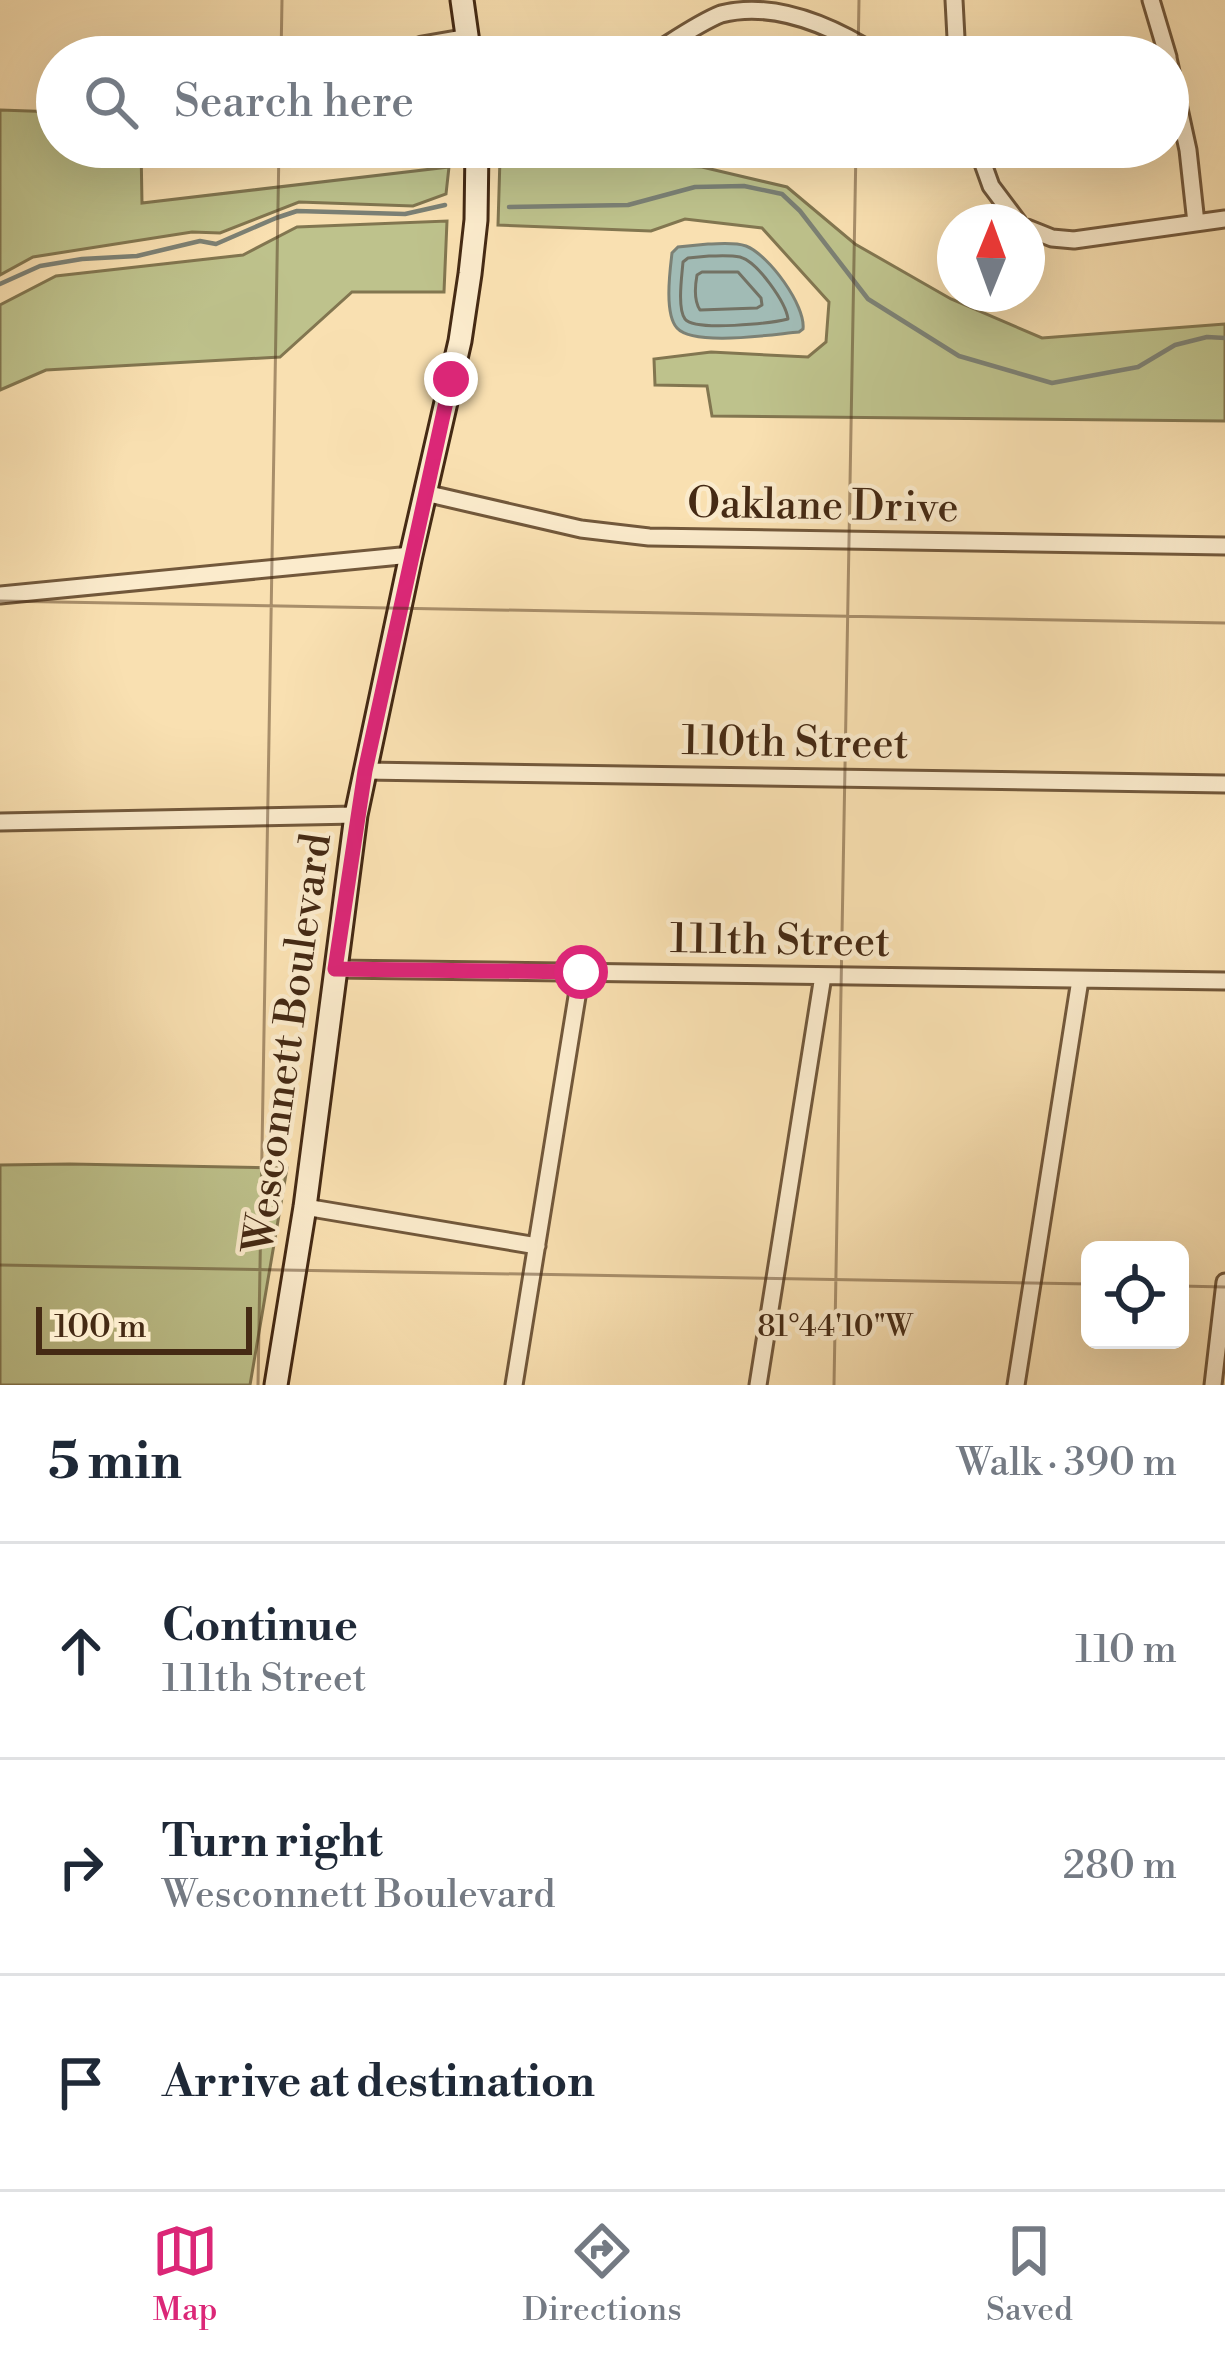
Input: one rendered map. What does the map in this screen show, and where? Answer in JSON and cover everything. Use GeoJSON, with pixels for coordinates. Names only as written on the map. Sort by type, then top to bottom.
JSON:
{"type":"FeatureCollection","features":[{"type":"Feature","properties":{"kind":"street"},"geometry":{"type":"LineString","coordinates":[[462,0],[468,36]]}},
{"type":"Feature","properties":{"kind":"street"},"geometry":{"type":"LineString","coordinates":[[954,0],[956,36]]}},
{"type":"Feature","properties":{"kind":"street"},"geometry":{"type":"LineString","coordinates":[[1151,0],[1162,36]]}},
{"type":"Feature","properties":{"kind":"street"},"geometry":{"type":"LineString","coordinates":[[682,36],[716,16],[758,8],[806,18],[847,36]]}},
{"type":"Feature","properties":{"kind":"street"},"geometry":{"type":"LineString","coordinates":[[1189,159],[1196,223]]}},
{"type":"Feature","properties":{"kind":"street","name":"Wesconnett Boulevard"},"geometry":{"type":"LineString","coordinates":[[276,1385],[356,815],[460,340],[476,220],[476,168]]}},
{"type":"Feature","properties":{"kind":"street"},"geometry":{"type":"LineString","coordinates":[[985,168],[1004,204]]}},
{"type":"Feature","properties":{"kind":"street"},"geometry":{"type":"LineString","coordinates":[[1045,235],[1074,240],[1225,219]]}},
{"type":"Feature","properties":{"kind":"street","name":"Oaklane Drive"},"geometry":{"type":"LineString","coordinates":[[424,493],[580,529],[649,537],[1225,546]]}},
{"type":"Feature","properties":{"kind":"street"},"geometry":{"type":"LineString","coordinates":[[0,596],[411,555]]}},
{"type":"Feature","properties":{"kind":"street","name":"110th Street"},"geometry":{"type":"LineString","coordinates":[[365,771],[1225,784]]}},
{"type":"Feature","properties":{"kind":"street"},"geometry":{"type":"LineString","coordinates":[[0,822],[356,815]]}},
{"type":"Feature","properties":{"kind":"street","name":"111th Street"},"geometry":{"type":"LineString","coordinates":[[335,969],[1225,981]]}},
{"type":"Feature","properties":{"kind":"street"},"geometry":{"type":"LineString","coordinates":[[514,1385],[581,972]]}},
{"type":"Feature","properties":{"kind":"street"},"geometry":{"type":"LineString","coordinates":[[758,1385],[823,976]]}},
{"type":"Feature","properties":{"kind":"street"},"geometry":{"type":"LineString","coordinates":[[1016,1385],[1080,980]]}},
{"type":"Feature","properties":{"kind":"street"},"geometry":{"type":"LineString","coordinates":[[304,1207],[537,1246]]}},
{"type":"Feature","properties":{"kind":"street"},"geometry":{"type":"LineString","coordinates":[[1213,1385],[1225,1282]]}},
{"type":"Feature","properties":{"kind":"green space"},"geometry":{"type":"Polygon","coordinates":[[[0,110],[36,111],[36,168],[141,168],[142,203],[449,168],[446,194],[413,206],[299,202],[220,233],[192,232],[33,257],[0,275],[0,110]]]}},
{"type":"Feature","properties":{"kind":"green space"},"geometry":{"type":"Polygon","coordinates":[[[500,168],[706,168],[787,187],[855,244],[937,291],[937,312],[981,312],[1042,338],[1225,324],[1225,421],[712,416],[707,386],[655,385],[654,359],[711,352],[808,357],[826,342],[829,302],[762,228],[685,219],[651,231],[498,225],[500,168]]]}},
{"type":"Feature","properties":{"kind":"green space"},"geometry":{"type":"Polygon","coordinates":[[[447,221],[444,292],[352,292],[280,357],[46,370],[0,390],[0,305],[56,276],[243,255],[297,227],[447,221]]]}},
{"type":"Feature","properties":{"kind":"green space"},"geometry":{"type":"Polygon","coordinates":[[[0,1165],[287,1168],[250,1385],[0,1385],[0,1165]]]}},
{"type":"Feature","properties":{"kind":"water"},"geometry":{"type":"Polygon","coordinates":[[[746,246],[755,251],[792,295],[803,329],[716,338],[677,328],[669,303],[672,253],[678,247],[746,246]]]}},
{"type":"Feature","properties":{"kind":"waterway"},"geometry":{"type":"LineString","coordinates":[[509,207],[628,205],[695,187],[744,186],[782,194],[868,299],[959,356],[1052,383],[1138,367],[1175,345],[1225,338]]}},
{"type":"Feature","properties":{"kind":"waterway"},"geometry":{"type":"LineString","coordinates":[[0,284],[40,266],[137,256],[200,241],[216,244],[297,211],[405,214],[445,205]]}},
{"type":"Feature","properties":{"kind":"route"},"geometry":{"type":"LineString","coordinates":[[451,379],[356,815],[335,969],[581,972]]}}]}
